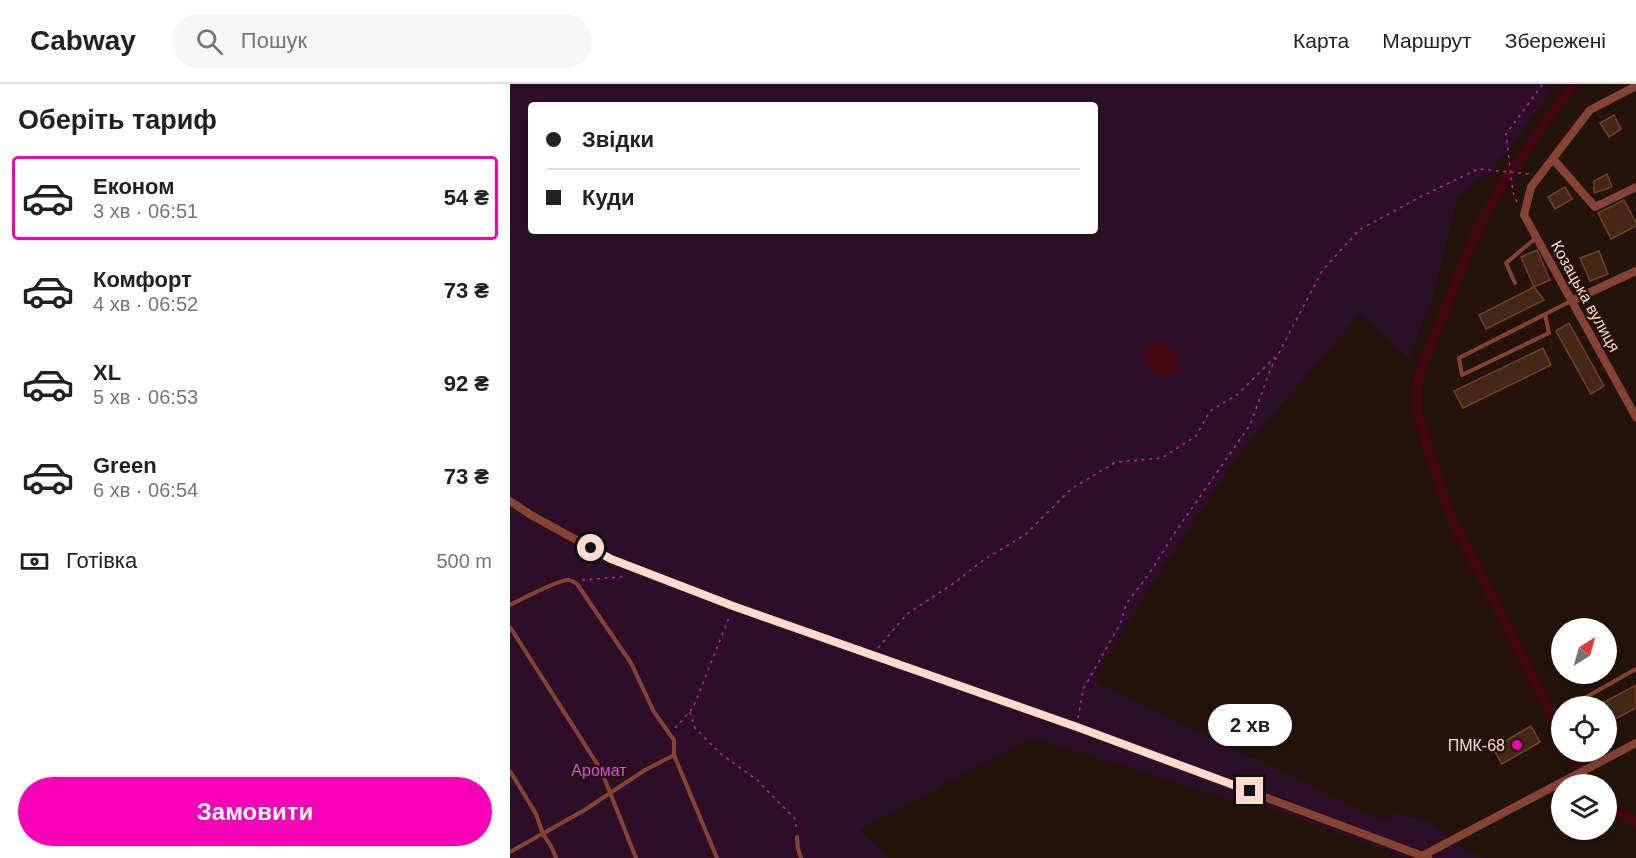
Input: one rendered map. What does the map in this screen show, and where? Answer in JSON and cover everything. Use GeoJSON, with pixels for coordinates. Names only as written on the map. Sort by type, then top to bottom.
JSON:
{"type":"FeatureCollection","features":[{"type":"Feature","properties":{"kind":"street"},"geometry":{"type":"LineString","coordinates":[[1524,215],[1531,187],[1590,110],[1636,86]]}},
{"type":"Feature","properties":{"kind":"street"},"geometry":{"type":"LineString","coordinates":[[1553,159],[1594,207],[1636,187]]}},
{"type":"Feature","properties":{"kind":"street","name":"Козацька вулиця"},"geometry":{"type":"LineString","coordinates":[[1524,215],[1636,417]]}},
{"type":"Feature","properties":{"kind":"street"},"geometry":{"type":"LineString","coordinates":[[1571,301],[1636,271]]}},
{"type":"Feature","properties":{"kind":"street"},"geometry":{"type":"LineString","coordinates":[[510,501],[611,559],[733,606],[1077,727],[1424,857],[1636,743]]}},
{"type":"Feature","properties":{"kind":"lane"},"geometry":{"type":"LineString","coordinates":[[1515,283],[1506,263],[1536,237]]}},
{"type":"Feature","properties":{"kind":"lane"},"geometry":{"type":"LineString","coordinates":[[1545,314],[1549,333],[1462,375],[1459,358],[1545,314],[1571,301]]}},
{"type":"Feature","properties":{"kind":"lane"},"geometry":{"type":"LineString","coordinates":[[510,605],[561,581],[569,580],[578,584],[631,663],[654,712],[674,740],[674,754],[717,858]]}},
{"type":"Feature","properties":{"kind":"lane"},"geometry":{"type":"LineString","coordinates":[[510,627],[601,770],[636,858]]}},
{"type":"Feature","properties":{"kind":"lane"},"geometry":{"type":"LineString","coordinates":[[1588,696],[1636,669]]}},
{"type":"Feature","properties":{"kind":"lane"},"geometry":{"type":"LineString","coordinates":[[510,852],[611,794],[645,770],[674,754]]}},
{"type":"Feature","properties":{"kind":"lane"},"geometry":{"type":"LineString","coordinates":[[510,771],[536,814],[543,834],[556,858]]}},
{"type":"Feature","properties":{"kind":"lane"},"geometry":{"type":"LineString","coordinates":[[798,837],[801,858]]}},
{"type":"Feature","properties":{"kind":"path"},"geometry":{"type":"LineString","coordinates":[[1524,215],[1513,192],[1506,134],[1543,84]]}},
{"type":"Feature","properties":{"kind":"path"},"geometry":{"type":"LineString","coordinates":[[1077,727],[1083,690],[1121,622],[1126,604],[1149,574],[1188,513],[1250,425],[1271,368],[1322,271],[1359,231],[1420,197],[1478,169],[1528,175],[1536,169]]}},
{"type":"Feature","properties":{"kind":"path"},"geometry":{"type":"LineString","coordinates":[[872,655],[907,614],[957,581],[982,561],[1025,535],[1071,489],[1116,462],[1162,458],[1196,436],[1210,411],[1237,395],[1278,355]]}},
{"type":"Feature","properties":{"kind":"path"},"geometry":{"type":"LineString","coordinates":[[569,580],[621,577],[638,569]]}},
{"type":"Feature","properties":{"kind":"path"},"geometry":{"type":"LineString","coordinates":[[670,734],[693,708],[733,606]]}},
{"type":"Feature","properties":{"kind":"path"},"geometry":{"type":"LineString","coordinates":[[690,712],[695,728],[722,753],[757,780],[795,819],[798,837]]}},
{"type":"Feature","properties":{"kind":"green space","name":"Аромат"},"geometry":{"type":"Polygon","coordinates":[[[510,84],[1555,84],[1493,169],[1457,197],[1434,292],[1409,358],[1359,311],[1349,326],[1239,454],[1095,675],[1098,683],[1380,820],[1389,820],[1392,814],[1429,820],[1465,850],[1486,858],[1404,858],[1241,798],[1233,804],[1224,797],[1032,737],[859,830],[889,858],[510,858],[510,84]]]}},
{"type":"Feature","properties":{"kind":"shaded area"},"geometry":{"type":"Polygon","coordinates":[[[1163,341],[1176,353],[1180,365],[1180,370],[1168,377],[1157,375],[1144,363],[1143,349],[1151,342],[1163,341]]]}},
{"type":"Feature","properties":{"kind":"building"},"geometry":{"type":"Polygon","coordinates":[[[1614,115],[1621,129],[1609,137],[1600,123],[1614,115]]]}},
{"type":"Feature","properties":{"kind":"building"},"geometry":{"type":"Polygon","coordinates":[[[1607,174],[1612,187],[1594,193],[1594,181],[1607,174]]]}},
{"type":"Feature","properties":{"kind":"building"},"geometry":{"type":"Polygon","coordinates":[[[1565,187],[1572,199],[1555,209],[1548,197],[1565,187]]]}},
{"type":"Feature","properties":{"kind":"building"},"geometry":{"type":"Polygon","coordinates":[[[1624,200],[1636,226],[1611,239],[1598,213],[1624,200]]]}},
{"type":"Feature","properties":{"kind":"building"},"geometry":{"type":"Polygon","coordinates":[[[1537,250],[1550,280],[1534,287],[1521,257],[1537,250]]]}},
{"type":"Feature","properties":{"kind":"building"},"geometry":{"type":"Polygon","coordinates":[[[1599,251],[1608,274],[1590,281],[1580,258],[1599,251]]]}},
{"type":"Feature","properties":{"kind":"building"},"geometry":{"type":"Polygon","coordinates":[[[1534,287],[1544,300],[1486,329],[1479,315],[1534,287]]]}},
{"type":"Feature","properties":{"kind":"building"},"geometry":{"type":"Polygon","coordinates":[[[1569,323],[1604,386],[1591,394],[1556,331],[1569,323]]]}},
{"type":"Feature","properties":{"kind":"building"},"geometry":{"type":"Polygon","coordinates":[[[1543,348],[1551,365],[1463,408],[1454,391],[1543,348]]]}},
{"type":"Feature","properties":{"kind":"building"},"geometry":{"type":"Polygon","coordinates":[[[1636,685],[1636,708],[1617,718],[1616,696],[1636,685]]]}},
{"type":"Feature","properties":{"kind":"building","name":"ПМК-68"},"geometry":{"type":"Polygon","coordinates":[[[1531,726],[1540,742],[1502,764],[1493,748],[1531,726]]]}},
{"type":"Feature","properties":{"kind":"waterway"},"geometry":{"type":"LineString","coordinates":[[1551,714],[1450,515],[1417,410],[1418,378],[1477,230],[1495,196],[1574,84]]}},
{"type":"Feature","properties":{"kind":"waterway"},"geometry":{"type":"LineString","coordinates":[[1575,762],[1582,774]]}},
{"type":"Feature","properties":{"kind":"waterway"},"geometry":{"type":"LineString","coordinates":[[1617,811],[1636,822]]}},
{"type":"Feature","properties":{"kind":"place","name":"ПМК-68"},"geometry":{"type":"Point","coordinates":[1517,745]}},
{"type":"Feature","properties":{"kind":"route"},"geometry":{"type":"LineString","coordinates":[[591,548],[611,559],[733,606],[1077,727],[1250,791]]}}]}
